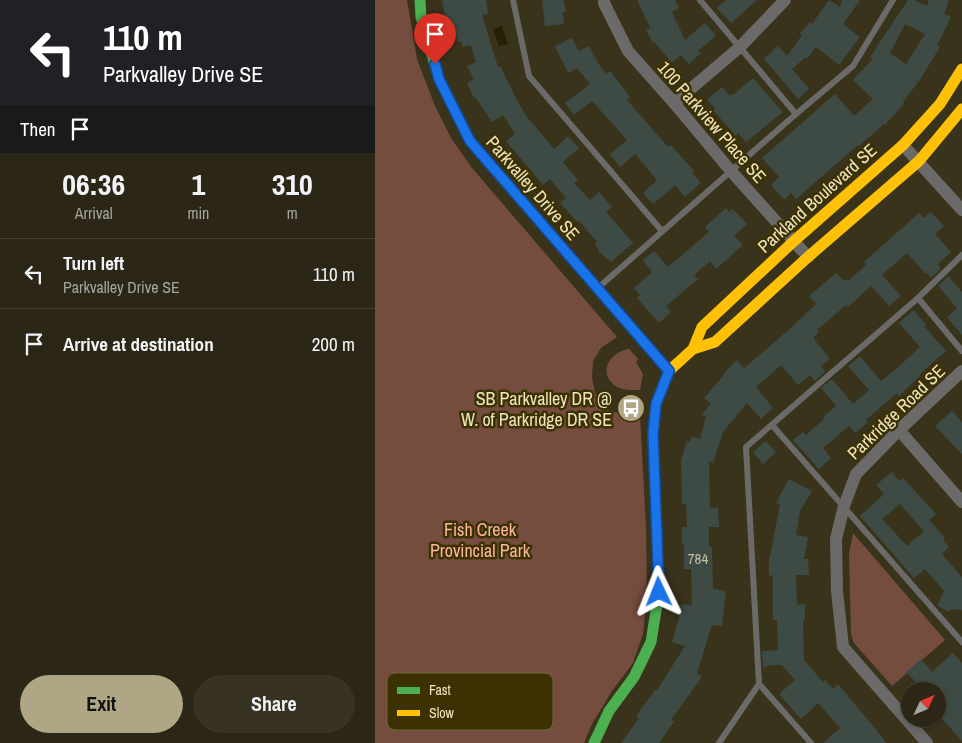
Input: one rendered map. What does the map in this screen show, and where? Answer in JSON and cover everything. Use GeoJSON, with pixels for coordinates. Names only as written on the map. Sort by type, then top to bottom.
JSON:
{"type":"FeatureCollection","features":[{"type":"Feature","properties":{"kind":"street","name":"Parkvalley Drive SE"},"geometry":{"type":"LineString","coordinates":[[420,0],[421,17],[439,79],[470,141],[669,371]]}},
{"type":"Feature","properties":{"kind":"street","name":"100 Parkview Place SE"},"geometry":{"type":"LineString","coordinates":[[604,0],[628,51],[808,257]]}},
{"type":"Feature","properties":{"kind":"street"},"geometry":{"type":"LineString","coordinates":[[674,103],[741,47],[785,0]]}},
{"type":"Feature","properties":{"kind":"street","name":"Parkland Boulevard SE"},"geometry":{"type":"LineString","coordinates":[[693,349],[702,327],[794,241],[903,145],[940,104],[962,69]]}},
{"type":"Feature","properties":{"kind":"street","name":"Parkland Boulevard SE"},"geometry":{"type":"LineString","coordinates":[[669,371],[693,349],[715,342],[808,257],[919,161],[962,109]]}},
{"type":"Feature","properties":{"kind":"street"},"geometry":{"type":"LineString","coordinates":[[903,145],[962,210]]}},
{"type":"Feature","properties":{"kind":"street"},"geometry":{"type":"LineString","coordinates":[[594,743],[609,711],[634,676],[651,642],[659,592],[653,434],[656,404],[669,371]]}},
{"type":"Feature","properties":{"kind":"street","name":"Parkridge Road SE"},"geometry":{"type":"LineString","coordinates":[[927,743],[843,647],[837,591],[836,539],[844,506],[856,474],[899,430],[962,372]]}},
{"type":"Feature","properties":{"kind":"street"},"geometry":{"type":"LineString","coordinates":[[899,430],[962,502]]}},
{"type":"Feature","properties":{"kind":"lane"},"geometry":{"type":"LineString","coordinates":[[513,0],[529,76],[662,231]]}},
{"type":"Feature","properties":{"kind":"lane"},"geometry":{"type":"LineString","coordinates":[[700,0],[796,114]]}},
{"type":"Feature","properties":{"kind":"lane"},"geometry":{"type":"LineString","coordinates":[[597,288],[730,170],[853,66],[893,0]]}},
{"type":"Feature","properties":{"kind":"lane"},"geometry":{"type":"LineString","coordinates":[[719,743],[759,684],[746,447],[917,298],[962,255]]}},
{"type":"Feature","properties":{"kind":"lane"},"geometry":{"type":"LineString","coordinates":[[917,298],[962,351]]}},
{"type":"Feature","properties":{"kind":"lane"},"geometry":{"type":"LineString","coordinates":[[772,425],[962,642]]}},
{"type":"Feature","properties":{"kind":"lane"},"geometry":{"type":"LineString","coordinates":[[759,684],[811,743]]}},
{"type":"Feature","properties":{"kind":"green space","name":"Fish Creek Provincial Park"},"geometry":{"type":"Polygon","coordinates":[[[375,0],[407,0],[417,59],[435,106],[451,138],[472,168],[617,337],[601,348],[593,361],[592,377],[595,393],[609,411],[626,415],[640,415],[646,527],[647,594],[643,634],[633,663],[612,691],[592,724],[584,743],[375,743],[375,0]]]}},
{"type":"Feature","properties":{"kind":"green space"},"geometry":{"type":"Polygon","coordinates":[[[629,349],[638,359],[636,362],[643,374],[640,390],[619,388],[609,379],[607,373],[607,367],[613,357],[617,353],[629,349]]]}},
{"type":"Feature","properties":{"kind":"green space"},"geometry":{"type":"Polygon","coordinates":[[[853,533],[945,640],[892,686],[854,643],[851,634],[849,554],[853,533]]]}},
{"type":"Feature","properties":{"kind":"shaded area"},"geometry":{"type":"Polygon","coordinates":[[[502,26],[508,44],[499,46],[493,29],[502,26]]]}},
{"type":"Feature","properties":{"kind":"building"},"geometry":{"type":"Polygon","coordinates":[[[442,0],[486,0],[488,14],[482,15],[498,67],[500,66],[519,104],[527,117],[554,149],[568,136],[579,148],[563,162],[578,180],[574,183],[590,200],[599,192],[612,207],[606,212],[633,243],[611,262],[598,251],[595,244],[597,242],[560,203],[566,198],[550,179],[543,185],[506,141],[515,134],[503,115],[492,122],[474,98],[467,83],[474,80],[467,66],[476,62],[471,45],[463,47],[461,41],[458,42],[451,20],[446,21],[442,0]]]}},
{"type":"Feature","properties":{"kind":"building"},"geometry":{"type":"Polygon","coordinates":[[[542,0],[564,0],[566,12],[563,12],[564,24],[545,26],[542,0]]]}},
{"type":"Feature","properties":{"kind":"building"},"geometry":{"type":"Polygon","coordinates":[[[637,0],[675,0],[679,8],[672,12],[685,40],[705,23],[716,36],[698,51],[701,53],[689,64],[681,55],[672,63],[653,43],[646,30],[650,28],[637,0]]]}},
{"type":"Feature","properties":{"kind":"building"},"geometry":{"type":"Polygon","coordinates":[[[726,0],[757,0],[731,23],[717,8],[726,0]]]}},
{"type":"Feature","properties":{"kind":"building"},"geometry":{"type":"Polygon","coordinates":[[[829,0],[840,7],[842,0],[860,0],[843,24],[860,37],[839,65],[816,47],[808,58],[806,57],[792,69],[809,89],[798,99],[764,59],[778,46],[787,56],[802,35],[800,33],[810,22],[812,24],[829,0]]]}},
{"type":"Feature","properties":{"kind":"building"},"geometry":{"type":"Polygon","coordinates":[[[908,0],[914,0],[927,6],[929,0],[949,0],[944,14],[951,17],[937,46],[940,47],[919,81],[903,102],[904,104],[885,125],[858,145],[796,199],[791,193],[784,200],[771,185],[779,177],[762,158],[835,94],[854,116],[873,99],[853,80],[873,59],[870,57],[908,0]],[[905,24],[890,53],[906,64],[925,34],[905,24]]]}},
{"type":"Feature","properties":{"kind":"building"},"geometry":{"type":"Polygon","coordinates":[[[572,38],[579,51],[589,46],[606,74],[610,71],[630,97],[627,100],[668,147],[671,145],[694,171],[692,173],[701,183],[685,197],[675,185],[653,204],[643,193],[657,180],[635,154],[620,167],[610,154],[627,140],[592,101],[574,115],[565,103],[590,84],[577,68],[568,73],[555,46],[572,38]]]}},
{"type":"Feature","properties":{"kind":"building"},"geometry":{"type":"Polygon","coordinates":[[[753,78],[783,112],[746,142],[738,133],[736,136],[713,110],[715,108],[707,100],[722,87],[730,96],[733,95],[753,78]]]}},
{"type":"Feature","properties":{"kind":"building"},"geometry":{"type":"Polygon","coordinates":[[[726,208],[729,212],[733,209],[747,224],[734,236],[743,245],[716,269],[710,261],[694,275],[698,279],[666,306],[671,312],[659,323],[637,298],[640,295],[634,288],[652,272],[643,260],[654,251],[668,267],[709,232],[705,227],[726,208]]]}},
{"type":"Feature","properties":{"kind":"building"},"geometry":{"type":"Polygon","coordinates":[[[931,212],[944,226],[935,234],[951,252],[938,264],[941,268],[931,278],[907,253],[882,275],[901,296],[889,306],[871,286],[848,307],[846,305],[817,330],[819,332],[813,338],[830,359],[821,366],[825,372],[815,381],[810,375],[798,385],[781,365],[756,387],[773,408],[761,419],[747,403],[723,432],[713,463],[709,461],[710,508],[718,508],[719,527],[709,527],[709,547],[712,547],[713,589],[726,591],[722,626],[712,625],[697,673],[702,677],[671,720],[674,722],[659,743],[621,743],[639,718],[636,716],[655,690],[657,690],[685,646],[672,642],[681,604],[692,605],[691,569],[684,569],[684,544],[682,544],[682,527],[687,527],[686,504],[682,504],[681,460],[687,441],[690,442],[692,436],[700,439],[706,417],[702,414],[711,404],[704,398],[737,360],[744,368],[792,327],[816,304],[809,296],[836,273],[844,281],[846,279],[848,281],[866,265],[864,262],[919,213],[923,218],[931,212]]]}},
{"type":"Feature","properties":{"kind":"building"},"geometry":{"type":"Polygon","coordinates":[[[948,276],[962,292],[962,335],[947,317],[957,308],[938,286],[948,276]]]}},
{"type":"Feature","properties":{"kind":"building"},"geometry":{"type":"Polygon","coordinates":[[[914,310],[926,325],[924,326],[946,351],[899,396],[897,393],[866,420],[868,422],[855,433],[849,426],[823,448],[831,458],[819,469],[793,440],[803,432],[806,435],[836,406],[821,388],[832,379],[853,404],[869,390],[848,366],[860,356],[881,381],[895,370],[920,347],[899,323],[914,310]]]}},
{"type":"Feature","properties":{"kind":"building"},"geometry":{"type":"Polygon","coordinates":[[[952,411],[962,422],[962,454],[935,426],[952,411]]]}},
{"type":"Feature","properties":{"kind":"building"},"geometry":{"type":"Polygon","coordinates":[[[766,441],[776,452],[763,464],[753,452],[766,441]]]}},
{"type":"Feature","properties":{"kind":"building"},"geometry":{"type":"Polygon","coordinates":[[[892,472],[899,481],[903,478],[936,514],[929,520],[945,538],[943,540],[949,547],[942,554],[962,577],[962,610],[951,609],[950,612],[937,606],[944,591],[925,569],[914,578],[860,516],[884,494],[876,485],[892,472]],[[900,504],[882,519],[907,546],[924,531],[900,504]]]}},
{"type":"Feature","properties":{"kind":"building"},"geometry":{"type":"Polygon","coordinates":[[[789,479],[812,491],[800,511],[796,535],[808,537],[804,559],[808,559],[809,575],[796,575],[797,605],[805,604],[805,620],[803,620],[804,660],[823,682],[825,680],[833,689],[838,684],[887,743],[823,743],[840,728],[818,703],[801,719],[779,694],[795,680],[782,665],[771,665],[763,668],[762,651],[778,650],[777,620],[773,620],[773,575],[769,576],[769,557],[780,504],[776,503],[789,479]]]}},
{"type":"Feature","properties":{"kind":"building"},"geometry":{"type":"Polygon","coordinates":[[[953,653],[962,663],[962,741],[946,723],[946,682],[915,682],[906,672],[921,659],[932,672],[953,653]]]}},
{"type":"Feature","properties":{"kind":"traffic: fast"},"geometry":{"type":"LineString","coordinates":[[420,0],[421,17],[439,79],[470,141],[669,371]]}},
{"type":"Feature","properties":{"kind":"traffic: fast"},"geometry":{"type":"LineString","coordinates":[[594,743],[609,711],[634,677],[651,642],[659,592],[653,434],[656,404],[671,369]]}},
{"type":"Feature","properties":{"kind":"traffic: slow"},"geometry":{"type":"LineString","coordinates":[[671,369],[693,349],[702,327],[794,241],[903,145],[940,104],[962,69]]}},
{"type":"Feature","properties":{"kind":"traffic: slow"},"geometry":{"type":"LineString","coordinates":[[693,349],[715,342],[808,257],[919,161],[962,109]]}},
{"type":"Feature","properties":{"kind":"place","name":"SB Parkvalley DR @ W. of Parkridge DR SE"},"geometry":{"type":"Point","coordinates":[631,408]}},
{"type":"Feature","properties":{"kind":"route"},"geometry":{"type":"LineString","coordinates":[[435,64],[439,79],[470,141],[669,371],[656,404],[653,434],[659,592]]}}]}
